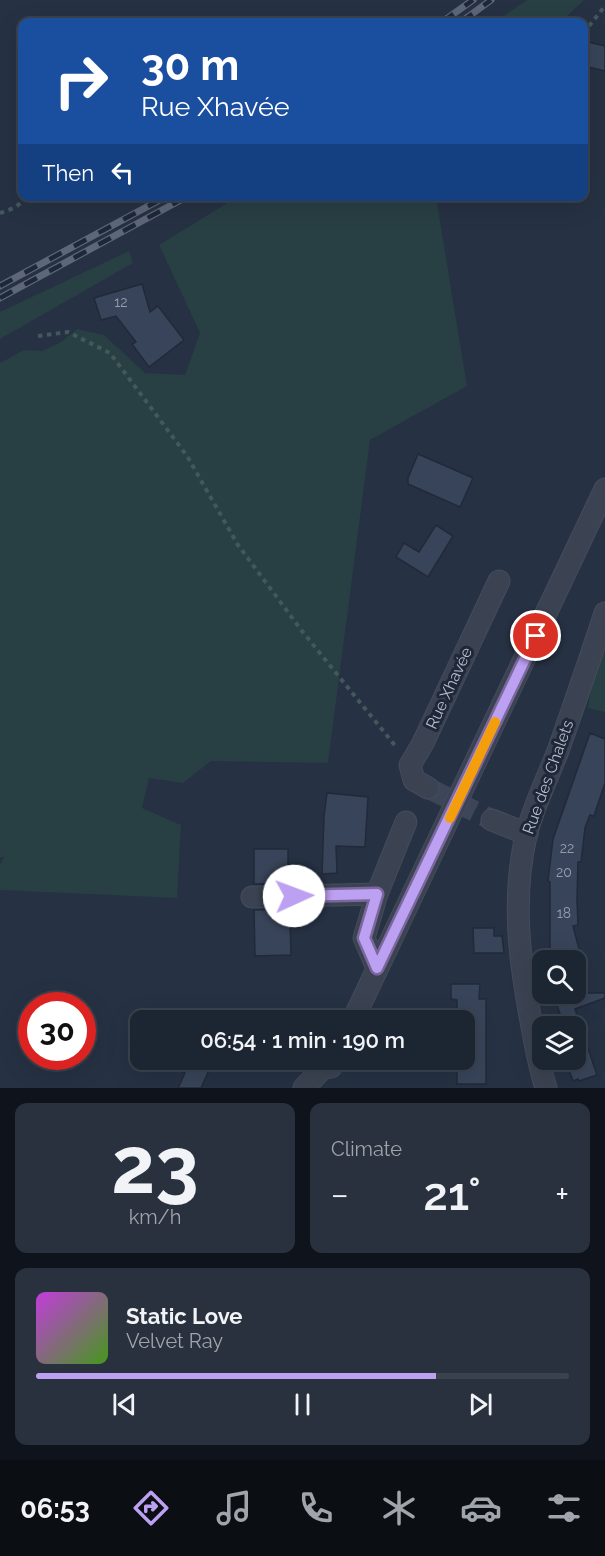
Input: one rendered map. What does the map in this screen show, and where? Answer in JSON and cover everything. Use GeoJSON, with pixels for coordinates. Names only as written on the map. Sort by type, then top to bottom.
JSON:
{"type":"FeatureCollection","features":[{"type":"Feature","properties":{"kind":"street"},"geometry":{"type":"LineString","coordinates":[[358,1010],[605,489]]}},
{"type":"Feature","properties":{"kind":"street","name":"Rue Xhavée"},"geometry":{"type":"LineString","coordinates":[[410,765],[499,581]]}},
{"type":"Feature","properties":{"kind":"street","name":"Rue des Chalets"},"geometry":{"type":"LineString","coordinates":[[546,1088],[539,1065],[519,943],[517,905],[520,871],[527,834],[571,715],[605,613]]}},
{"type":"Feature","properties":{"kind":"street"},"geometry":{"type":"LineString","coordinates":[[410,765],[414,780],[428,788]]}},
{"type":"Feature","properties":{"kind":"street"},"geometry":{"type":"LineString","coordinates":[[492,820],[527,834]]}},
{"type":"Feature","properties":{"kind":"street"},"geometry":{"type":"LineString","coordinates":[[377,968],[364,938],[377,894],[406,822]]}},
{"type":"Feature","properties":{"kind":"street"},"geometry":{"type":"LineString","coordinates":[[252,897],[377,894]]}},
{"type":"Feature","properties":{"kind":"street"},"geometry":{"type":"LineString","coordinates":[[304,1088],[321,1070]]}},
{"type":"Feature","properties":{"kind":"street"},"geometry":{"type":"LineString","coordinates":[[321,1088],[330,1070]]}},
{"type":"Feature","properties":{"kind":"path"},"geometry":{"type":"LineString","coordinates":[[589,26],[605,6]]}},
{"type":"Feature","properties":{"kind":"path"},"geometry":{"type":"LineString","coordinates":[[0,213],[24,201]]}},
{"type":"Feature","properties":{"kind":"path"},"geometry":{"type":"LineString","coordinates":[[38,336],[68,332],[110,353],[187,456],[238,545],[302,631],[410,765]]}},
{"type":"Feature","properties":{"kind":"green space"},"geometry":{"type":"Polygon","coordinates":[[[527,0],[584,0],[565,18],[501,18],[527,0]]]}},
{"type":"Feature","properties":{"kind":"green space"},"geometry":{"type":"Polygon","coordinates":[[[230,201],[437,201],[467,386],[370,440],[328,763],[211,761],[183,783],[149,778],[142,808],[181,825],[177,898],[0,890],[0,865],[4,857],[0,857],[0,363],[24,350],[42,351],[61,342],[77,329],[104,335],[145,373],[185,375],[200,333],[159,245],[230,201]]]}},
{"type":"Feature","properties":{"kind":"green space"},"geometry":{"type":"Polygon","coordinates":[[[129,251],[133,263],[0,339],[0,312],[129,251]]]}},
{"type":"Feature","properties":{"kind":"green space"},"geometry":{"type":"Polygon","coordinates":[[[596,651],[605,652],[605,712],[588,708],[596,651]]]}},
{"type":"Feature","properties":{"kind":"building"},"geometry":{"type":"Polygon","coordinates":[[[588,42],[605,46],[605,71],[588,67],[588,42]]]}},
{"type":"Feature","properties":{"kind":"building"},"geometry":{"type":"Polygon","coordinates":[[[142,284],[150,312],[158,306],[184,340],[149,367],[132,344],[136,342],[116,316],[101,320],[94,298],[142,284]]]}},
{"type":"Feature","properties":{"kind":"building"},"geometry":{"type":"Polygon","coordinates":[[[418,454],[473,478],[460,507],[408,484],[408,478],[418,454]]]}},
{"type":"Feature","properties":{"kind":"building"},"geometry":{"type":"Polygon","coordinates":[[[436,525],[453,536],[428,577],[396,557],[404,543],[419,552],[436,525]]]}},
{"type":"Feature","properties":{"kind":"building"},"geometry":{"type":"Polygon","coordinates":[[[590,733],[605,739],[605,783],[594,816],[590,815],[585,828],[581,862],[578,862],[578,925],[573,926],[579,950],[550,950],[550,882],[548,881],[553,839],[590,733]]]}},
{"type":"Feature","properties":{"kind":"building"},"geometry":{"type":"Polygon","coordinates":[[[327,793],[368,797],[365,847],[336,846],[337,873],[322,874],[324,816],[327,793]]]}},
{"type":"Feature","properties":{"kind":"building"},"geometry":{"type":"Polygon","coordinates":[[[254,849],[288,849],[288,873],[312,874],[312,883],[254,884],[254,849]]]}},
{"type":"Feature","properties":{"kind":"building"},"geometry":{"type":"Polygon","coordinates":[[[311,908],[310,918],[290,918],[291,955],[255,956],[254,910],[311,908]]]}},
{"type":"Feature","properties":{"kind":"building"},"geometry":{"type":"Polygon","coordinates":[[[473,928],[494,928],[494,936],[502,936],[504,953],[474,953],[473,928]]]}},
{"type":"Feature","properties":{"kind":"building"},"geometry":{"type":"Polygon","coordinates":[[[451,984],[480,984],[479,999],[486,999],[486,1084],[457,1084],[457,1070],[475,1070],[475,1010],[457,1010],[457,1000],[451,999],[451,984]]]}},
{"type":"Feature","properties":{"kind":"building"},"geometry":{"type":"Polygon","coordinates":[[[586,993],[605,993],[605,998],[575,1009],[577,1016],[561,1016],[557,1004],[586,1004],[586,993]]]}},
{"type":"Feature","properties":{"kind":"building"},"geometry":{"type":"Polygon","coordinates":[[[586,1042],[597,1075],[573,1081],[569,1070],[586,1070],[586,1042]]]}},
{"type":"Feature","properties":{"kind":"building"},"geometry":{"type":"Polygon","coordinates":[[[177,1070],[209,1070],[201,1088],[178,1088],[185,1073],[177,1070]]]}},
{"type":"Feature","properties":{"kind":"tunnel"},"geometry":{"type":"LineString","coordinates":[[428,788],[492,820]]}},
{"type":"Feature","properties":{"kind":"railway"},"geometry":{"type":"LineString","coordinates":[[448,18],[473,0]]}},
{"type":"Feature","properties":{"kind":"railway"},"geometry":{"type":"LineString","coordinates":[[466,18],[491,0]]}},
{"type":"Feature","properties":{"kind":"railway"},"geometry":{"type":"LineString","coordinates":[[0,286],[158,201]]}},
{"type":"Feature","properties":{"kind":"railway"},"geometry":{"type":"LineString","coordinates":[[0,298],[179,201]]}},
{"type":"Feature","properties":{"kind":"slow traffic"},"geometry":{"type":"LineString","coordinates":[[450,818],[495,722]]}},
{"type":"Feature","properties":{"kind":"route"},"geometry":{"type":"LineString","coordinates":[[294,896],[377,894],[364,938],[377,968],[536,636]]}}]}
